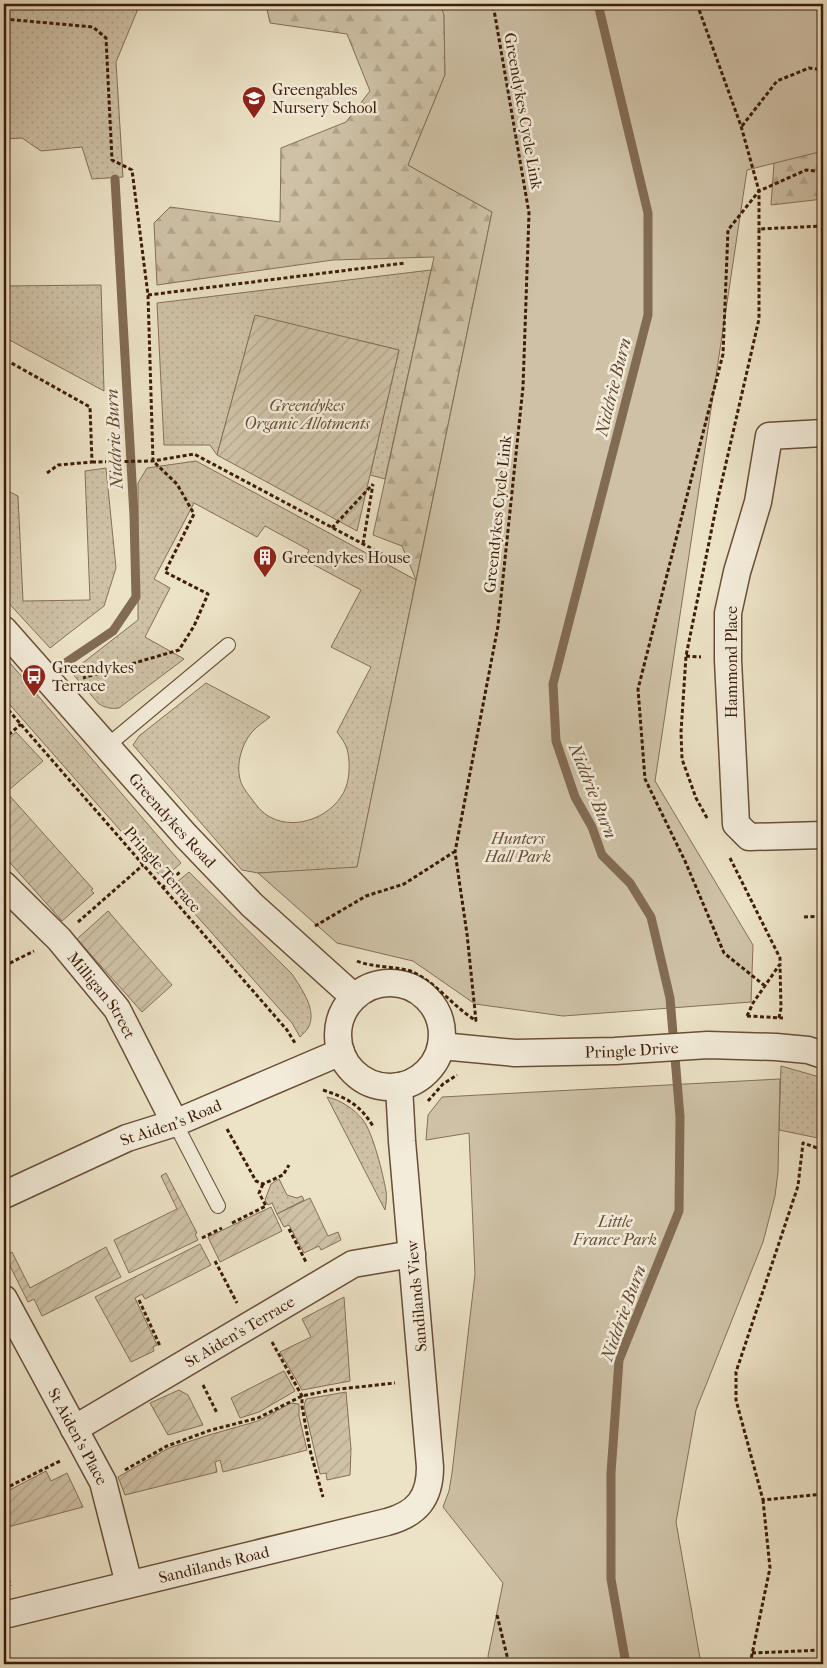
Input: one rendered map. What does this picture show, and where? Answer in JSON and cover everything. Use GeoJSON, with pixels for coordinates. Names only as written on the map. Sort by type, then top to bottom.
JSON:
{"type":"FeatureCollection","features":[{"type":"Feature","properties":{"kind":"street","name":"Hammond Place"},"geometry":{"type":"LineString","coordinates":[[823,433],[769,436],[758,502],[737,572],[728,613],[728,660],[736,824],[749,837],[823,835]]}},
{"type":"Feature","properties":{"kind":"street","name":"Greendykes Road"},"geometry":{"type":"LineString","coordinates":[[4,630],[202,853],[252,905],[354,997]]}},
{"type":"Feature","properties":{"kind":"street","name":"Milligan Street"},"geometry":{"type":"LineString","coordinates":[[4,885],[59,939],[117,1009],[175,1123]]}},
{"type":"Feature","properties":{"kind":"street"},"geometry":{"type":"LineString","coordinates":[[388,983],[406,986],[418,991],[431,1003],[438,1016],[442,1031],[441,1046],[435,1061],[422,1077],[399,1086],[386,1087],[374,1085],[363,1080],[353,1072],[344,1060],[338,1032],[345,1010],[354,997],[371,987],[388,983]]}},
{"type":"Feature","properties":{"kind":"street","name":"Pringle Drive"},"geometry":{"type":"LineString","coordinates":[[441,1046],[515,1053],[615,1051],[708,1045],[776,1047],[808,1050],[823,1055]]}},
{"type":"Feature","properties":{"kind":"street","name":"St Aiden's Road"},"geometry":{"type":"LineString","coordinates":[[4,1195],[127,1138],[175,1123],[341,1052]]}},
{"type":"Feature","properties":{"kind":"street","name":"Sandilands View"},"geometry":{"type":"LineString","coordinates":[[399,1086],[402,1142],[430,1467],[430,1480],[420,1504]]}},
{"type":"Feature","properties":{"kind":"street","name":"St Aiden's Terrace"},"geometry":{"type":"LineString","coordinates":[[79,1439],[172,1371],[353,1264],[412,1254]]}},
{"type":"Feature","properties":{"kind":"street","name":"St Aiden's Place"},"geometry":{"type":"LineString","coordinates":[[4,1299],[103,1482],[129,1584]]}},
{"type":"Feature","properties":{"kind":"street","name":"Sandilands Road"},"geometry":{"type":"LineString","coordinates":[[4,1615],[399,1519],[420,1504]]}},
{"type":"Feature","properties":{"kind":"lane"},"geometry":{"type":"LineString","coordinates":[[107,746],[228,645]]}},
{"type":"Feature","properties":{"kind":"lane"},"geometry":{"type":"LineString","coordinates":[[175,1123],[218,1206]]}},
{"type":"Feature","properties":{"kind":"path","name":"Greendykes Cycle Link"},"geometry":{"type":"LineString","coordinates":[[476,1021],[467,934],[455,852],[498,626],[523,386],[529,212],[493,4]]}},
{"type":"Feature","properties":{"kind":"path"},"geometry":{"type":"LineString","coordinates":[[697,4],[742,126],[759,191],[760,229]]}},
{"type":"Feature","properties":{"kind":"path"},"geometry":{"type":"LineString","coordinates":[[4,19],[92,27],[106,38],[112,160],[132,170],[148,295],[153,461],[177,484],[194,514],[165,572],[208,594],[194,626],[179,650],[54,687]]}},
{"type":"Feature","properties":{"kind":"path"},"geometry":{"type":"LineString","coordinates":[[742,126],[777,81],[810,68],[823,70]]}},
{"type":"Feature","properties":{"kind":"path"},"geometry":{"type":"LineString","coordinates":[[765,986],[724,953],[685,861],[645,779],[638,689],[723,354],[728,230],[759,191],[806,170],[823,172]]}},
{"type":"Feature","properties":{"kind":"path"},"geometry":{"type":"LineString","coordinates":[[148,295],[405,263]]}},
{"type":"Feature","properties":{"kind":"path"},"geometry":{"type":"LineString","coordinates":[[6,360],[90,407],[92,462]]}},
{"type":"Feature","properties":{"kind":"path"},"geometry":{"type":"LineString","coordinates":[[47,473],[58,465],[92,462],[153,461],[194,454],[397,562]]}},
{"type":"Feature","properties":{"kind":"path"},"geometry":{"type":"LineString","coordinates":[[332,528],[372,484],[363,544]]}},
{"type":"Feature","properties":{"kind":"path","name":"Pringle Terrace"},"geometry":{"type":"LineString","coordinates":[[4,705],[287,1030],[296,1044]]}},
{"type":"Feature","properties":{"kind":"path"},"geometry":{"type":"LineString","coordinates":[[4,739],[21,724]]}},
{"type":"Feature","properties":{"kind":"path"},"geometry":{"type":"LineString","coordinates":[[308,930],[366,896],[404,884],[455,852]]}},
{"type":"Feature","properties":{"kind":"path"},"geometry":{"type":"LineString","coordinates":[[162,888],[202,853]]}},
{"type":"Feature","properties":{"kind":"path"},"geometry":{"type":"LineString","coordinates":[[59,939],[143,864]]}},
{"type":"Feature","properties":{"kind":"path"},"geometry":{"type":"LineString","coordinates":[[804,917],[823,916]]}},
{"type":"Feature","properties":{"kind":"path"},"geometry":{"type":"LineString","coordinates":[[355,960],[369,965],[412,972],[438,989],[476,1021],[484,1023]]}},
{"type":"Feature","properties":{"kind":"path"},"geometry":{"type":"LineString","coordinates":[[776,1047],[781,1008],[780,964]]}},
{"type":"Feature","properties":{"kind":"path"},"geometry":{"type":"LineString","coordinates":[[214,1106],[256,1181],[263,1184]]}},
{"type":"Feature","properties":{"kind":"path"},"geometry":{"type":"LineString","coordinates":[[750,1664],[770,1568],[764,1500],[736,1400],[736,1372],[798,1186],[803,1143],[823,1150]]}},
{"type":"Feature","properties":{"kind":"path"},"geometry":{"type":"LineString","coordinates":[[202,1238],[266,1206],[259,1194],[263,1184],[283,1175],[290,1165]]}},
{"type":"Feature","properties":{"kind":"path"},"geometry":{"type":"LineString","coordinates":[[289,1229],[318,1284]]}},
{"type":"Feature","properties":{"kind":"path"},"geometry":{"type":"LineString","coordinates":[[215,1260],[248,1326]]}},
{"type":"Feature","properties":{"kind":"path"},"geometry":{"type":"LineString","coordinates":[[139,1300],[172,1371]]}},
{"type":"Feature","properties":{"kind":"path"},"geometry":{"type":"LineString","coordinates":[[286,1370],[302,1396],[310,1450],[323,1497]]}},
{"type":"Feature","properties":{"kind":"path"},"geometry":{"type":"LineString","coordinates":[[103,1482],[167,1446],[211,1430],[258,1418],[302,1396],[331,1390],[397,1383]]}},
{"type":"Feature","properties":{"kind":"path"},"geometry":{"type":"LineString","coordinates":[[4,1489],[79,1439]]}},
{"type":"Feature","properties":{"kind":"path"},"geometry":{"type":"LineString","coordinates":[[764,1500],[823,1494]]}},
{"type":"Feature","properties":{"kind":"path"},"geometry":{"type":"LineString","coordinates":[[497,1615],[509,1664]]}},
{"type":"Feature","properties":{"kind":"path"},"geometry":{"type":"LineString","coordinates":[[752,1653],[823,1650]]}},
{"type":"Feature","properties":{"kind":"green space"},"geometry":{"type":"Polygon","coordinates":[[[4,4],[140,4],[116,62],[123,177],[92,179],[82,147],[41,151],[22,138],[4,139],[4,4]]]}},
{"type":"Feature","properties":{"kind":"green space"},"geometry":{"type":"Polygon","coordinates":[[[266,4],[442,4],[444,10],[445,75],[408,165],[492,212],[416,580],[402,546],[373,535],[434,257],[333,260],[157,285],[154,223],[170,207],[280,222],[281,148],[346,122],[370,91],[347,34],[270,23],[266,4]]]}},
{"type":"Feature","properties":{"kind":"green space","name":"Hunters Hall Park"},"geometry":{"type":"Polygon","coordinates":[[[440,4],[823,4],[823,151],[747,170],[655,781],[753,945],[751,1002],[563,1016],[475,1004],[413,961],[337,943],[258,873],[357,867],[492,212],[408,165],[445,75],[444,15],[440,4]]]}},
{"type":"Feature","properties":{"kind":"green space"},"geometry":{"type":"Polygon","coordinates":[[[823,103],[823,199],[771,205],[774,163],[823,103]]]}},
{"type":"Feature","properties":{"kind":"green space"},"geometry":{"type":"Polygon","coordinates":[[[431,270],[385,479],[370,475],[399,350],[255,316],[217,455],[210,445],[164,445],[157,303],[431,270]]]}},
{"type":"Feature","properties":{"kind":"green space"},"geometry":{"type":"Polygon","coordinates":[[[101,285],[104,391],[4,337],[4,286],[101,285]]]}},
{"type":"Feature","properties":{"kind":"green space","name":"Greendykes Organic Allotments"},"geometry":{"type":"Polygon","coordinates":[[[255,315],[399,350],[357,531],[217,455],[255,315]]]}},
{"type":"Feature","properties":{"kind":"green space"},"geometry":{"type":"Polygon","coordinates":[[[196,461],[416,580],[357,868],[258,873],[242,870],[133,745],[139,736],[206,683],[270,717],[248,737],[241,754],[239,767],[243,786],[262,811],[270,817],[292,823],[314,818],[334,806],[346,787],[349,768],[347,749],[337,732],[371,667],[331,647],[361,590],[305,560],[309,550],[265,526],[257,537],[194,503],[154,579],[170,588],[145,637],[184,659],[119,708],[109,708],[99,704],[71,672],[138,620],[138,483],[147,468],[196,461]]]}},
{"type":"Feature","properties":{"kind":"green space"},"geometry":{"type":"Polygon","coordinates":[[[106,468],[116,568],[104,606],[50,648],[4,598],[4,489],[18,496],[23,601],[90,600],[85,471],[106,468]]]}},
{"type":"Feature","properties":{"kind":"green space"},"geometry":{"type":"Polygon","coordinates":[[[4,656],[181,863],[163,879],[4,698],[4,656]]]}},
{"type":"Feature","properties":{"kind":"green space"},"geometry":{"type":"Polygon","coordinates":[[[16,732],[43,761],[4,794],[4,784],[9,780],[4,766],[4,743],[16,732]]]}},
{"type":"Feature","properties":{"kind":"green space"},"geometry":{"type":"Polygon","coordinates":[[[9,795],[93,889],[91,890],[94,893],[62,921],[4,856],[4,800],[9,795]]]}},
{"type":"Feature","properties":{"kind":"green space"},"geometry":{"type":"Polygon","coordinates":[[[189,872],[292,974],[307,1000],[311,1014],[308,1028],[300,1037],[292,1023],[171,887],[189,872]]]}},
{"type":"Feature","properties":{"kind":"green space"},"geometry":{"type":"Polygon","coordinates":[[[108,911],[172,985],[142,1012],[77,939],[108,911]]]}},
{"type":"Feature","properties":{"kind":"green space"},"geometry":{"type":"Polygon","coordinates":[[[781,1066],[823,1078],[823,1139],[779,1130],[781,1066]]]}},
{"type":"Feature","properties":{"kind":"green space","name":"Little France Park"},"geometry":{"type":"Polygon","coordinates":[[[780,1079],[778,1172],[775,1196],[763,1242],[696,1410],[676,1522],[701,1664],[489,1664],[488,1656],[503,1583],[443,1507],[449,1491],[452,1473],[475,1274],[469,1133],[426,1140],[428,1115],[442,1097],[780,1079]]]}},
{"type":"Feature","properties":{"kind":"green space"},"geometry":{"type":"Polygon","coordinates":[[[327,1097],[337,1100],[351,1109],[367,1126],[385,1184],[385,1210],[327,1097]]]}},
{"type":"Feature","properties":{"kind":"green space"},"geometry":{"type":"Polygon","coordinates":[[[166,1173],[197,1233],[195,1234],[198,1240],[129,1273],[114,1240],[177,1209],[161,1176],[166,1173]]]}},
{"type":"Feature","properties":{"kind":"green space"},"geometry":{"type":"Polygon","coordinates":[[[279,1179],[287,1195],[297,1198],[302,1196],[304,1200],[277,1214],[272,1203],[268,1205],[265,1200],[271,1184],[279,1179]]]}},
{"type":"Feature","properties":{"kind":"green space"},"geometry":{"type":"Polygon","coordinates":[[[310,1198],[328,1236],[338,1232],[341,1240],[321,1250],[319,1246],[304,1253],[289,1225],[284,1227],[277,1214],[310,1198]]]}},
{"type":"Feature","properties":{"kind":"green space"},"geometry":{"type":"Polygon","coordinates":[[[271,1207],[282,1231],[220,1262],[208,1237],[271,1207]]]}},
{"type":"Feature","properties":{"kind":"green space"},"geometry":{"type":"Polygon","coordinates":[[[200,1244],[211,1265],[145,1299],[142,1294],[135,1298],[157,1345],[153,1347],[154,1351],[131,1362],[95,1297],[200,1244]]]}},
{"type":"Feature","properties":{"kind":"green space"},"geometry":{"type":"Polygon","coordinates":[[[106,1247],[121,1277],[42,1316],[34,1299],[28,1302],[5,1256],[12,1252],[30,1288],[106,1247]]]}},
{"type":"Feature","properties":{"kind":"green space"},"geometry":{"type":"Polygon","coordinates":[[[344,1297],[350,1381],[302,1390],[280,1352],[311,1337],[302,1319],[344,1297]]]}},
{"type":"Feature","properties":{"kind":"green space"},"geometry":{"type":"Polygon","coordinates":[[[284,1371],[295,1391],[259,1412],[240,1418],[231,1398],[284,1371]]]}},
{"type":"Feature","properties":{"kind":"green space"},"geometry":{"type":"Polygon","coordinates":[[[179,1390],[188,1395],[203,1425],[168,1435],[150,1403],[179,1390]]]}},
{"type":"Feature","properties":{"kind":"green space"},"geometry":{"type":"Polygon","coordinates":[[[346,1392],[351,1449],[350,1475],[327,1480],[326,1473],[320,1474],[304,1406],[306,1399],[346,1392]]]}},
{"type":"Feature","properties":{"kind":"green space"},"geometry":{"type":"Polygon","coordinates":[[[291,1403],[299,1404],[299,1416],[307,1450],[223,1472],[220,1460],[215,1462],[217,1472],[125,1495],[118,1477],[169,1448],[258,1421],[291,1403]]]}},
{"type":"Feature","properties":{"kind":"green space"},"geometry":{"type":"Polygon","coordinates":[[[46,1471],[51,1481],[67,1473],[83,1507],[4,1528],[4,1493],[46,1471]]]}},
{"type":"Feature","properties":{"kind":"waterway","name":"Niddrie Burn"},"geometry":{"type":"LineString","coordinates":[[598,4],[648,213],[648,315],[553,684],[556,741],[575,797],[592,827],[602,855],[630,883],[651,917],[670,998],[680,1117],[679,1211],[619,1360],[611,1473],[611,1579],[626,1664]]}},
{"type":"Feature","properties":{"kind":"waterway","name":"Niddrie Burn"},"geometry":{"type":"LineString","coordinates":[[64,664],[113,631],[136,597],[134,516],[115,179]]}},
{"type":"Feature","properties":{"kind":"place","name":"Greengables Nursery School"},"geometry":{"type":"Point","coordinates":[254,119]}},
{"type":"Feature","properties":{"kind":"place","name":"Greendykes House"},"geometry":{"type":"Point","coordinates":[265,578]}},
{"type":"Feature","properties":{"kind":"place","name":"Greendykes Terrace"},"geometry":{"type":"Point","coordinates":[34,697]}}]}
